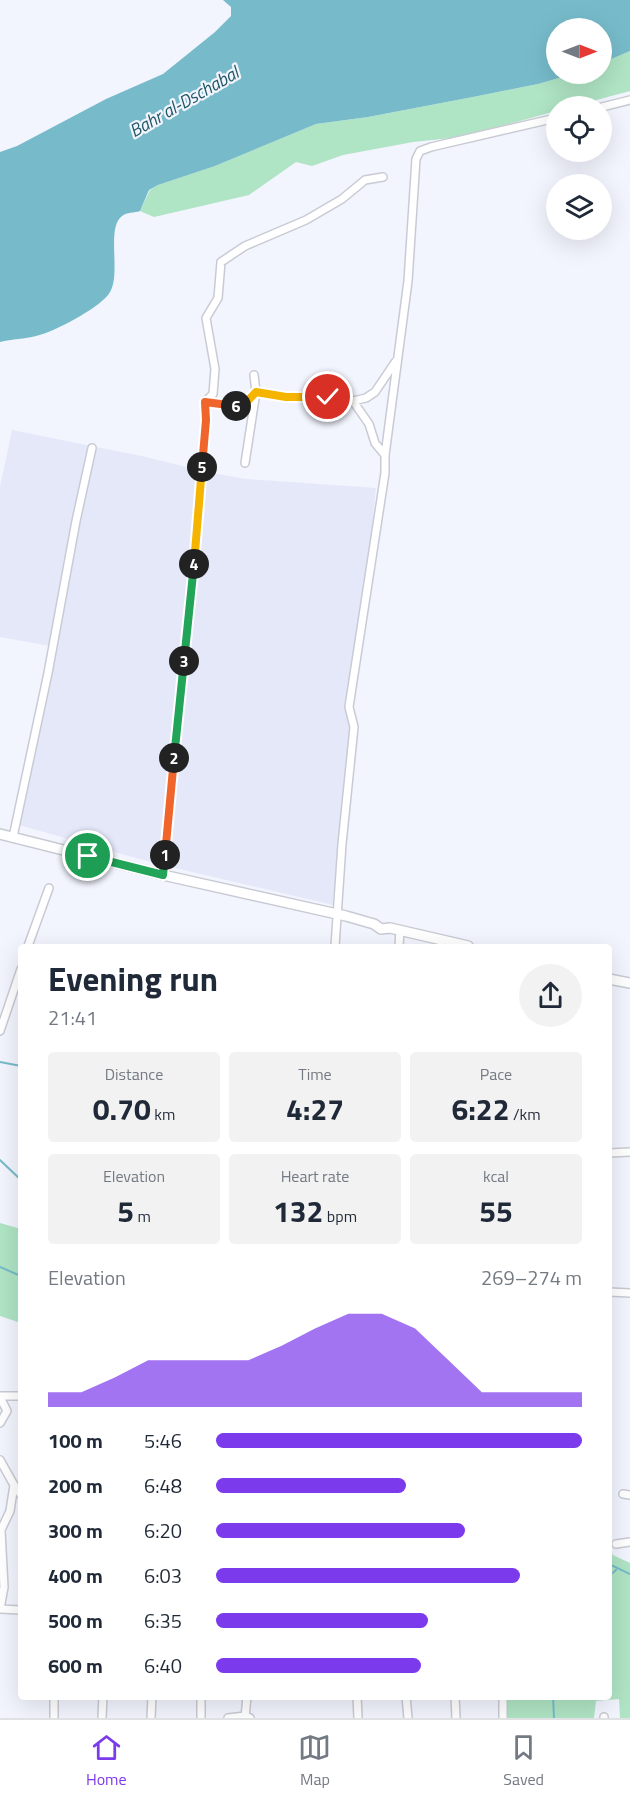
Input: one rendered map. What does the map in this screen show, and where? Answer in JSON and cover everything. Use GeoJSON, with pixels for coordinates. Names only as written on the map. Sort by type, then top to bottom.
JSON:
{"type":"FeatureCollection","features":[{"type":"Feature","properties":{"kind":"main road"},"geometry":{"type":"LineString","coordinates":[[0,834],[163,875],[336,914],[374,924],[381,929],[390,928],[459,944]]}},
{"type":"Feature","properties":{"kind":"main road"},"geometry":{"type":"LineString","coordinates":[[612,979],[630,982]]}},
{"type":"Feature","properties":{"kind":"street"},"geometry":{"type":"LineString","coordinates":[[612,104],[630,100]]}},
{"type":"Feature","properties":{"kind":"street"},"geometry":{"type":"LineString","coordinates":[[335,944],[354,727],[349,707],[385,473],[385,455],[408,281],[417,155],[420,151],[431,147],[546,120]]}},
{"type":"Feature","properties":{"kind":"street"},"geometry":{"type":"LineString","coordinates":[[163,875],[196,543],[206,420],[205,402],[213,394],[216,378],[206,318],[218,298],[221,262],[245,246],[306,220],[342,199],[365,180],[383,177]]}},
{"type":"Feature","properties":{"kind":"street"},"geometry":{"type":"LineString","coordinates":[[353,401],[366,399],[375,392],[398,359]]}},
{"type":"Feature","properties":{"kind":"street"},"geometry":{"type":"LineString","coordinates":[[245,463],[256,392],[254,375]]}},
{"type":"Feature","properties":{"kind":"street"},"geometry":{"type":"LineString","coordinates":[[256,392],[307,398],[340,395],[353,401],[369,424],[375,443],[385,455]]}},
{"type":"Feature","properties":{"kind":"street"},"geometry":{"type":"LineString","coordinates":[[205,402],[242,407],[256,392]]}},
{"type":"Feature","properties":{"kind":"street"},"geometry":{"type":"LineString","coordinates":[[13,837],[92,448]]}},
{"type":"Feature","properties":{"kind":"street"},"geometry":{"type":"LineString","coordinates":[[29,944],[49,888]]}},
{"type":"Feature","properties":{"kind":"street"},"geometry":{"type":"LineString","coordinates":[[399,930],[399,944]]}},
{"type":"Feature","properties":{"kind":"street"},"geometry":{"type":"LineString","coordinates":[[0,1031],[18,978]]}},
{"type":"Feature","properties":{"kind":"street"},"geometry":{"type":"LineString","coordinates":[[612,1153],[630,1152]]}},
{"type":"Feature","properties":{"kind":"street"},"geometry":{"type":"LineString","coordinates":[[612,1292],[630,1293]]}},
{"type":"Feature","properties":{"kind":"street"},"geometry":{"type":"LineString","coordinates":[[0,1423],[7,1411],[0,1396],[18,1396]]}},
{"type":"Feature","properties":{"kind":"street"},"geometry":{"type":"LineString","coordinates":[[0,1460],[18,1491]]}},
{"type":"Feature","properties":{"kind":"street"},"geometry":{"type":"LineString","coordinates":[[0,1477],[12,1482]]}},
{"type":"Feature","properties":{"kind":"street"},"geometry":{"type":"LineString","coordinates":[[12,1482],[10,1511],[0,1530],[4,1587],[0,1609],[18,1610]]}},
{"type":"Feature","properties":{"kind":"street"},"geometry":{"type":"LineString","coordinates":[[616,1544],[630,1542]]}},
{"type":"Feature","properties":{"kind":"street"},"geometry":{"type":"LineString","coordinates":[[54,1700],[54,1718]]}},
{"type":"Feature","properties":{"kind":"street"},"geometry":{"type":"LineString","coordinates":[[102,1718],[103,1700]]}},
{"type":"Feature","properties":{"kind":"street"},"geometry":{"type":"LineString","coordinates":[[151,1718],[152,1700]]}},
{"type":"Feature","properties":{"kind":"street"},"geometry":{"type":"LineString","coordinates":[[201,1700],[201,1718]]}},
{"type":"Feature","properties":{"kind":"street"},"geometry":{"type":"LineString","coordinates":[[228,1718],[247,1717],[247,1700]]}},
{"type":"Feature","properties":{"kind":"street"},"geometry":{"type":"LineString","coordinates":[[357,1700],[358,1718]]}},
{"type":"Feature","properties":{"kind":"street"},"geometry":{"type":"LineString","coordinates":[[406,1700],[408,1718]]}},
{"type":"Feature","properties":{"kind":"street"},"geometry":{"type":"LineString","coordinates":[[455,1700],[456,1718]]}},
{"type":"Feature","properties":{"kind":"street"},"geometry":{"type":"LineString","coordinates":[[503,1700],[503,1718]]}},
{"type":"Feature","properties":{"kind":"shaded area"},"geometry":{"type":"Polygon","coordinates":[[[12,430],[246,479],[376,488],[333,905],[154,863],[19,825],[50,646],[0,637],[0,487],[12,430]]]}},
{"type":"Feature","properties":{"kind":"green space"},"geometry":{"type":"Polygon","coordinates":[[[630,51],[630,91],[611,96],[546,96],[546,114],[461,137],[413,142],[343,155],[312,166],[296,162],[249,195],[154,217],[140,211],[150,190],[158,185],[215,166],[316,124],[368,117],[546,82],[546,84],[612,84],[612,59],[630,51]]]}},
{"type":"Feature","properties":{"kind":"green space"},"geometry":{"type":"Polygon","coordinates":[[[0,1223],[18,1228],[18,1322],[0,1316],[0,1223]]]}},
{"type":"Feature","properties":{"kind":"green space"},"geometry":{"type":"Polygon","coordinates":[[[612,1554],[630,1563],[630,1718],[620,1718],[619,1699],[612,1700],[612,1554]]]}},
{"type":"Feature","properties":{"kind":"green space"},"geometry":{"type":"Polygon","coordinates":[[[504,1700],[608,1700],[596,1701],[594,1718],[504,1718],[504,1700]]]}},
{"type":"Feature","properties":{"kind":"water","name":"Bahr al-Dschabal"},"geometry":{"type":"Polygon","coordinates":[[[223,0],[630,0],[630,51],[612,59],[612,18],[546,18],[546,82],[368,117],[316,124],[215,166],[158,185],[149,190],[140,211],[128,213],[117,222],[114,242],[114,277],[108,295],[102,301],[75,319],[44,334],[0,342],[0,152],[17,146],[106,99],[163,74],[215,32],[231,16],[231,7],[223,0]]]}},
{"type":"Feature","properties":{"kind":"waterway"},"geometry":{"type":"LineString","coordinates":[[0,1062],[18,1065]]}},
{"type":"Feature","properties":{"kind":"waterway"},"geometry":{"type":"LineString","coordinates":[[0,1160],[18,1177]]}},
{"type":"Feature","properties":{"kind":"waterway"},"geometry":{"type":"LineString","coordinates":[[0,1267],[18,1275]]}},
{"type":"Feature","properties":{"kind":"waterway"},"geometry":{"type":"LineString","coordinates":[[612,1565],[630,1574]]}},
{"type":"Feature","properties":{"kind":"waterway"},"geometry":{"type":"LineString","coordinates":[[612,1573],[616,1570]]}},
{"type":"Feature","properties":{"kind":"waterway"},"geometry":{"type":"LineString","coordinates":[[553,1700],[554,1718]]}},
{"type":"Feature","properties":{"kind":"route"},"geometry":{"type":"LineString","coordinates":[[88,856],[163,875],[196,543],[206,420],[205,402],[242,407],[256,392],[286,397],[328,397]]}}]}
